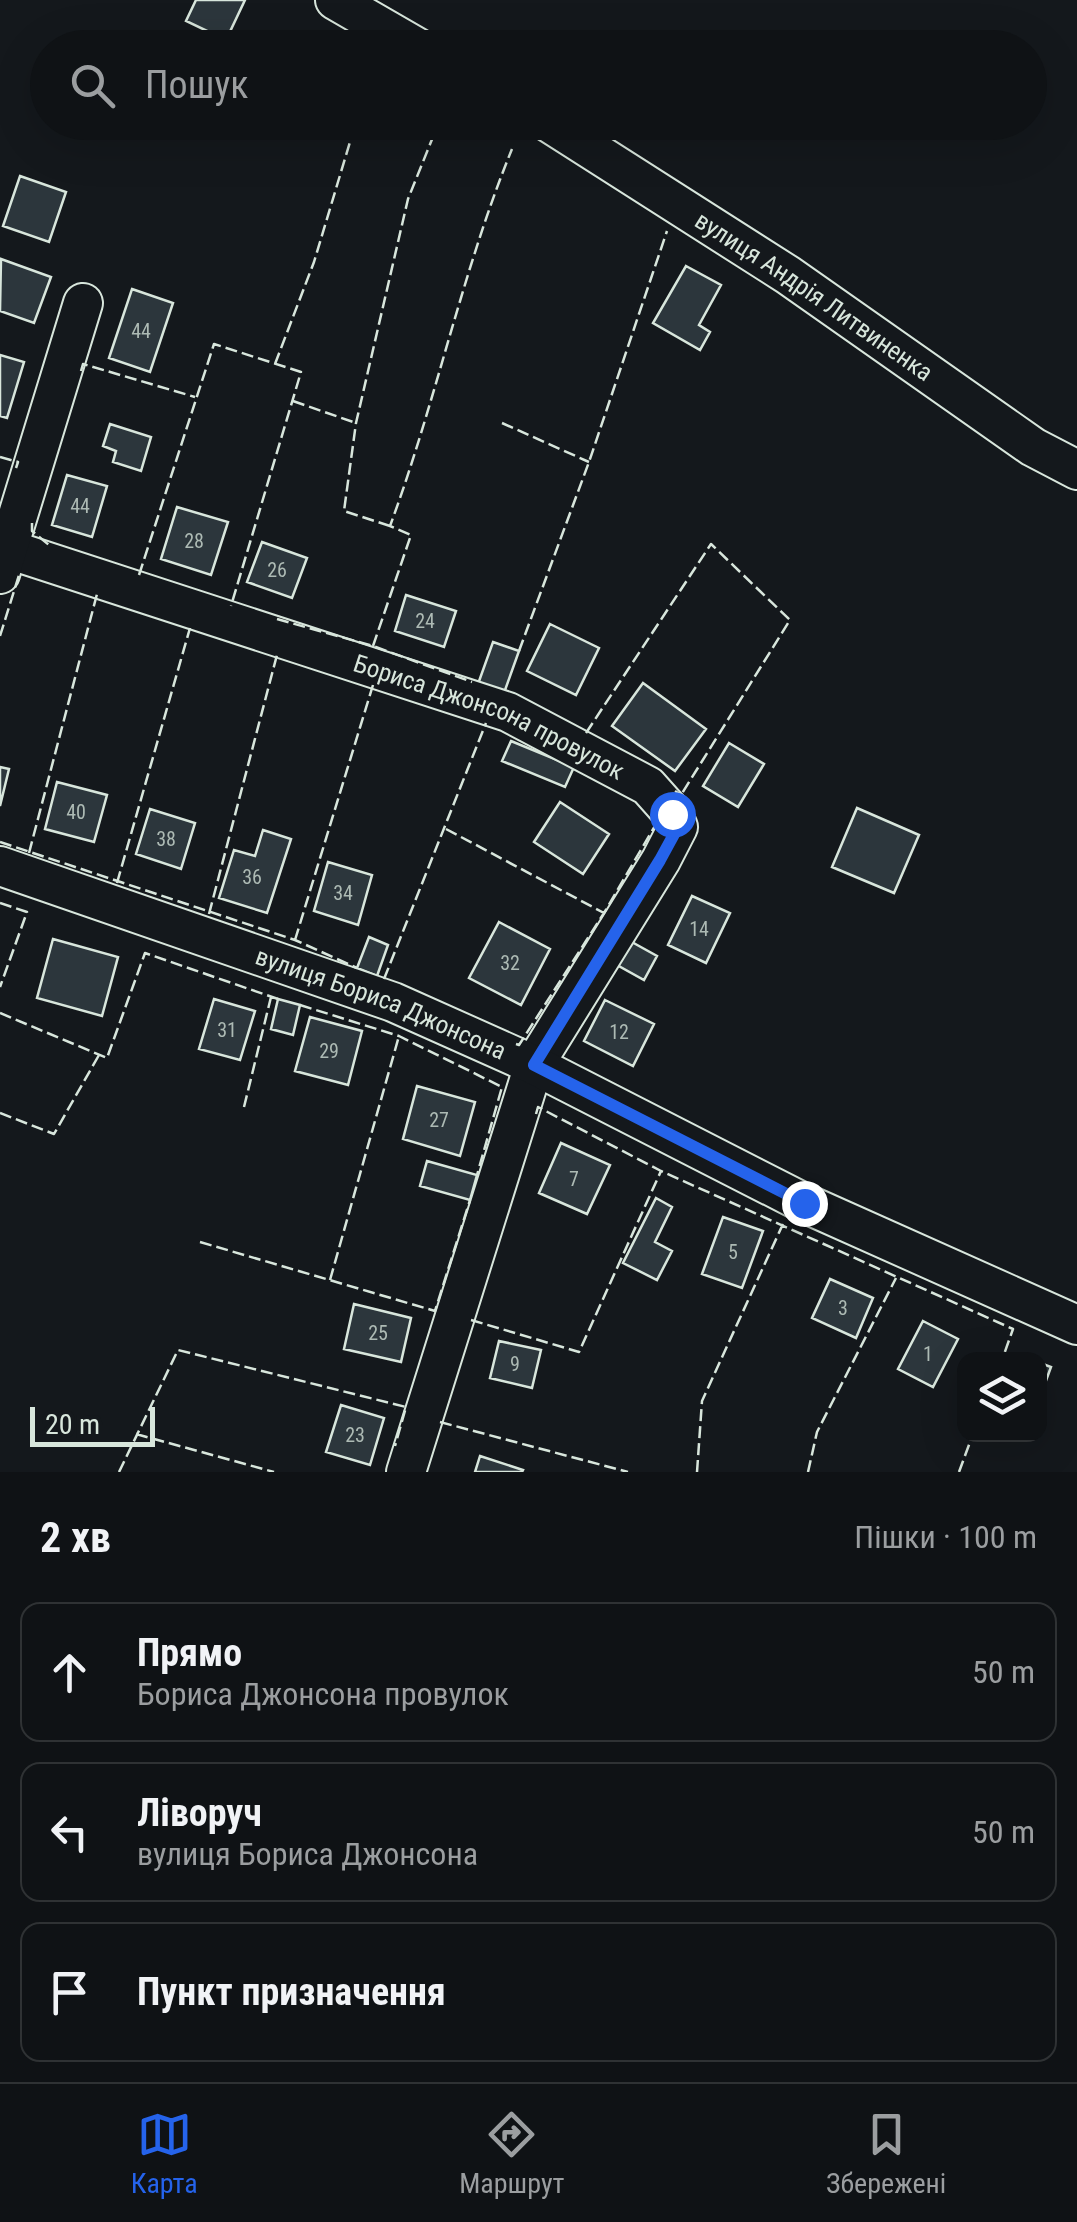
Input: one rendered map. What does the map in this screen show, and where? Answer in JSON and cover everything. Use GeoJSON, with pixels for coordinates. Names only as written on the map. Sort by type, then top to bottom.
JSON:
{"type":"FeatureCollection","features":[{"type":"Feature","properties":{"kind":"street"},"geometry":{"type":"LineString","coordinates":[[335,0],[387,30]]}},
{"type":"Feature","properties":{"kind":"street","name":"вулиця Андрія Литвиненка"},"geometry":{"type":"LineString","coordinates":[[576,140],[788,275],[1033,447],[1077,470]]}},
{"type":"Feature","properties":{"kind":"street","name":"Бориса Джонсона провулок"},"geometry":{"type":"LineString","coordinates":[[83,303],[4,561],[508,712],[648,786],[678,827],[534,1065],[406,1472]]}},
{"type":"Feature","properties":{"kind":"street","name":"вулиця Бориса Джонсона"},"geometry":{"type":"LineString","coordinates":[[0,866],[393,1002],[534,1065],[804,1203],[1077,1324]]}},
{"type":"Feature","properties":{"kind":"building"},"geometry":{"type":"Polygon","coordinates":[[[196,0],[245,0],[231,30],[205,30],[186,21],[196,0]]]}},
{"type":"Feature","properties":{"kind":"building"},"geometry":{"type":"Polygon","coordinates":[[[20,176],[66,192],[49,242],[3,226],[20,176]]]}},
{"type":"Feature","properties":{"kind":"building"},"geometry":{"type":"Polygon","coordinates":[[[1,259],[51,277],[34,323],[0,311],[1,259]]]}},
{"type":"Feature","properties":{"kind":"building"},"geometry":{"type":"Polygon","coordinates":[[[686,266],[721,285],[699,325],[710,332],[700,350],[653,323],[686,266]]]}},
{"type":"Feature","properties":{"kind":"building"},"geometry":{"type":"Polygon","coordinates":[[[132,289],[173,303],[150,372],[109,358],[132,289]]]}},
{"type":"Feature","properties":{"kind":"building"},"geometry":{"type":"Polygon","coordinates":[[[0,355],[24,362],[7,418],[0,416],[0,355]]]}},
{"type":"Feature","properties":{"kind":"building"},"geometry":{"type":"Polygon","coordinates":[[[110,424],[151,437],[141,471],[113,462],[116,451],[103,446],[110,424]]]}},
{"type":"Feature","properties":{"kind":"building"},"geometry":{"type":"Polygon","coordinates":[[[67,475],[107,486],[92,537],[52,525],[67,475]]]}},
{"type":"Feature","properties":{"kind":"building"},"geometry":{"type":"Polygon","coordinates":[[[177,507],[228,522],[211,575],[161,559],[177,507]]]}},
{"type":"Feature","properties":{"kind":"building"},"geometry":{"type":"Polygon","coordinates":[[[262,542],[307,558],[292,598],[247,582],[262,542]]]}},
{"type":"Feature","properties":{"kind":"building"},"geometry":{"type":"Polygon","coordinates":[[[406,595],[456,611],[444,647],[395,631],[406,595]]]}},
{"type":"Feature","properties":{"kind":"building"},"geometry":{"type":"Polygon","coordinates":[[[550,624],[599,648],[576,695],[527,671],[550,624]]]}},
{"type":"Feature","properties":{"kind":"building"},"geometry":{"type":"Polygon","coordinates":[[[493,642],[519,651],[504,693],[478,684],[493,642]]]}},
{"type":"Feature","properties":{"kind":"building"},"geometry":{"type":"Polygon","coordinates":[[[643,683],[706,729],[675,771],[612,726],[643,683]]]}},
{"type":"Feature","properties":{"kind":"building"},"geometry":{"type":"Polygon","coordinates":[[[511,741],[574,767],[565,787],[502,761],[511,741]]]}},
{"type":"Feature","properties":{"kind":"building"},"geometry":{"type":"Polygon","coordinates":[[[729,743],[764,764],[738,807],[703,786],[729,743]]]}},
{"type":"Feature","properties":{"kind":"building"},"geometry":{"type":"Polygon","coordinates":[[[0,767],[9,769],[0,806],[0,767]]]}},
{"type":"Feature","properties":{"kind":"building"},"geometry":{"type":"Polygon","coordinates":[[[57,782],[107,795],[94,842],[45,829],[57,782]]]}},
{"type":"Feature","properties":{"kind":"building"},"geometry":{"type":"Polygon","coordinates":[[[560,802],[609,834],[583,874],[534,842],[560,802]]]}},
{"type":"Feature","properties":{"kind":"building"},"geometry":{"type":"Polygon","coordinates":[[[857,808],[919,835],[894,893],[832,867],[857,808]]]}},
{"type":"Feature","properties":{"kind":"building"},"geometry":{"type":"Polygon","coordinates":[[[150,809],[195,823],[181,869],[136,854],[150,809]]]}},
{"type":"Feature","properties":{"kind":"building"},"geometry":{"type":"Polygon","coordinates":[[[263,830],[291,839],[267,913],[219,898],[234,850],[255,856],[263,830]]]}},
{"type":"Feature","properties":{"kind":"building"},"geometry":{"type":"Polygon","coordinates":[[[328,862],[372,875],[358,925],[314,911],[328,862]]]}},
{"type":"Feature","properties":{"kind":"building"},"geometry":{"type":"Polygon","coordinates":[[[692,896],[730,913],[706,963],[668,945],[692,896]]]}},
{"type":"Feature","properties":{"kind":"building"},"geometry":{"type":"Polygon","coordinates":[[[499,922],[550,949],[521,1005],[469,978],[499,922]]]}},
{"type":"Feature","properties":{"kind":"building"},"geometry":{"type":"Polygon","coordinates":[[[369,937],[388,945],[377,976],[357,968],[369,937]]]}},
{"type":"Feature","properties":{"kind":"building"},"geometry":{"type":"Polygon","coordinates":[[[53,939],[118,957],[102,1016],[37,998],[53,939]]]}},
{"type":"Feature","properties":{"kind":"building"},"geometry":{"type":"Polygon","coordinates":[[[630,941],[657,956],[644,980],[617,965],[630,941]]]}},
{"type":"Feature","properties":{"kind":"building"},"geometry":{"type":"Polygon","coordinates":[[[214,999],[255,1011],[240,1060],[199,1049],[214,999]]]}},
{"type":"Feature","properties":{"kind":"building"},"geometry":{"type":"Polygon","coordinates":[[[278,999],[300,1005],[293,1035],[271,1029],[278,999]]]}},
{"type":"Feature","properties":{"kind":"building"},"geometry":{"type":"Polygon","coordinates":[[[605,1000],[654,1024],[633,1066],[584,1041],[605,1000]]]}},
{"type":"Feature","properties":{"kind":"building"},"geometry":{"type":"Polygon","coordinates":[[[310,1017],[362,1031],[348,1085],[295,1071],[310,1017]]]}},
{"type":"Feature","properties":{"kind":"building"},"geometry":{"type":"Polygon","coordinates":[[[417,1086],[475,1102],[460,1156],[403,1139],[417,1086]]]}},
{"type":"Feature","properties":{"kind":"building"},"geometry":{"type":"Polygon","coordinates":[[[561,1143],[610,1165],[587,1214],[539,1193],[561,1143]]]}},
{"type":"Feature","properties":{"kind":"building"},"geometry":{"type":"Polygon","coordinates":[[[427,1161],[477,1175],[470,1200],[420,1186],[427,1161]]]}},
{"type":"Feature","properties":{"kind":"building"},"geometry":{"type":"Polygon","coordinates":[[[656,1198],[672,1207],[655,1242],[672,1251],[657,1280],[623,1263],[656,1198]]]}},
{"type":"Feature","properties":{"kind":"building"},"geometry":{"type":"Polygon","coordinates":[[[723,1217],[763,1231],[742,1288],[702,1274],[723,1217]]]}},
{"type":"Feature","properties":{"kind":"building"},"geometry":{"type":"Polygon","coordinates":[[[830,1279],[873,1298],[856,1338],[812,1318],[830,1279]]]}},
{"type":"Feature","properties":{"kind":"building"},"geometry":{"type":"Polygon","coordinates":[[[354,1304],[411,1318],[401,1362],[344,1349],[354,1304]]]}},
{"type":"Feature","properties":{"kind":"building"},"geometry":{"type":"Polygon","coordinates":[[[923,1321],[958,1339],[933,1387],[898,1369],[923,1321]]]}},
{"type":"Feature","properties":{"kind":"building"},"geometry":{"type":"Polygon","coordinates":[[[499,1341],[541,1350],[532,1388],[490,1378],[499,1341]]]}},
{"type":"Feature","properties":{"kind":"building"},"geometry":{"type":"Polygon","coordinates":[[[341,1405],[384,1418],[370,1465],[326,1452],[341,1405]]]}},
{"type":"Feature","properties":{"kind":"building"},"geometry":{"type":"Polygon","coordinates":[[[480,1456],[523,1470],[475,1472],[480,1456]]]}},
{"type":"Feature","properties":{"kind":"fence"},"geometry":{"type":"LineString","coordinates":[[275,364],[314,262],[351,140]]}},
{"type":"Feature","properties":{"kind":"fence"},"geometry":{"type":"LineString","coordinates":[[390,526],[344,511],[356,423],[408,199],[432,140]]}},
{"type":"Feature","properties":{"kind":"fence"},"geometry":{"type":"LineString","coordinates":[[373,646],[411,535],[390,526],[478,242],[512,149]]}},
{"type":"Feature","properties":{"kind":"fence"},"geometry":{"type":"LineString","coordinates":[[519,651],[589,462],[667,231]]}},
{"type":"Feature","properties":{"kind":"fence"},"geometry":{"type":"LineString","coordinates":[[139,575],[214,344],[301,372],[231,606]]}},
{"type":"Feature","properties":{"kind":"fence"},"geometry":{"type":"LineString","coordinates":[[81,371],[83,364],[195,397]]}},
{"type":"Feature","properties":{"kind":"fence"},"geometry":{"type":"LineString","coordinates":[[293,401],[356,423]]}},
{"type":"Feature","properties":{"kind":"fence"},"geometry":{"type":"LineString","coordinates":[[502,423],[589,462]]}},
{"type":"Feature","properties":{"kind":"fence"},"geometry":{"type":"LineString","coordinates":[[0,457],[18,462],[16,468]]}},
{"type":"Feature","properties":{"kind":"fence"},"geometry":{"type":"LineString","coordinates":[[32,523],[32,531],[49,545]]}},
{"type":"Feature","properties":{"kind":"fence"},"geometry":{"type":"LineString","coordinates":[[586,733],[711,544],[790,620],[681,795],[675,791]]}},
{"type":"Feature","properties":{"kind":"fence"},"geometry":{"type":"LineString","coordinates":[[0,636],[19,575]]}},
{"type":"Feature","properties":{"kind":"fence"},"geometry":{"type":"LineString","coordinates":[[29,853],[97,594]]}},
{"type":"Feature","properties":{"kind":"fence"},"geometry":{"type":"LineString","coordinates":[[277,619],[373,646],[472,682]]}},
{"type":"Feature","properties":{"kind":"fence"},"geometry":{"type":"LineString","coordinates":[[117,883],[190,628]]}},
{"type":"Feature","properties":{"kind":"fence"},"geometry":{"type":"LineString","coordinates":[[209,914],[278,651]]}},
{"type":"Feature","properties":{"kind":"fence"},"geometry":{"type":"LineString","coordinates":[[295,940],[373,685]]}},
{"type":"Feature","properties":{"kind":"fence"},"geometry":{"type":"LineString","coordinates":[[384,979],[486,723]]}},
{"type":"Feature","properties":{"kind":"fence"},"geometry":{"type":"LineString","coordinates":[[516,1044],[519,1045],[604,913],[659,819]]}},
{"type":"Feature","properties":{"kind":"fence"},"geometry":{"type":"LineString","coordinates":[[446,829],[604,913]]}},
{"type":"Feature","properties":{"kind":"fence"},"geometry":{"type":"LineString","coordinates":[[0,842],[295,940],[357,968]]}},
{"type":"Feature","properties":{"kind":"fence"},"geometry":{"type":"LineString","coordinates":[[0,903],[27,912],[0,987]]}},
{"type":"Feature","properties":{"kind":"fence"},"geometry":{"type":"LineString","coordinates":[[0,1013],[107,1058],[145,953],[278,999]]}},
{"type":"Feature","properties":{"kind":"fence"},"geometry":{"type":"LineString","coordinates":[[244,1107],[271,997]]}},
{"type":"Feature","properties":{"kind":"fence"},"geometry":{"type":"LineString","coordinates":[[300,1005],[399,1036],[502,1087],[477,1175]]}},
{"type":"Feature","properties":{"kind":"fence"},"geometry":{"type":"LineString","coordinates":[[330,1280],[399,1036]]}},
{"type":"Feature","properties":{"kind":"fence"},"geometry":{"type":"LineString","coordinates":[[0,1113],[54,1134],[99,1055]]}},
{"type":"Feature","properties":{"kind":"fence"},"geometry":{"type":"LineString","coordinates":[[536,1114],[538,1107],[661,1171],[1013,1329],[1005,1352]]}},
{"type":"Feature","properties":{"kind":"fence"},"geometry":{"type":"LineString","coordinates":[[471,1320],[579,1352],[661,1171]]}},
{"type":"Feature","properties":{"kind":"fence"},"geometry":{"type":"LineString","coordinates":[[200,1242],[435,1311],[470,1200]]}},
{"type":"Feature","properties":{"kind":"fence"},"geometry":{"type":"LineString","coordinates":[[697,1472],[702,1401],[783,1224]]}},
{"type":"Feature","properties":{"kind":"fence"},"geometry":{"type":"LineString","coordinates":[[808,1472],[817,1432],[896,1278]]}},
{"type":"Feature","properties":{"kind":"fence"},"geometry":{"type":"LineString","coordinates":[[119,1472],[178,1350],[406,1407],[395,1446]]}},
{"type":"Feature","properties":{"kind":"fence"},"geometry":{"type":"LineString","coordinates":[[440,1422],[628,1472]]}},
{"type":"Feature","properties":{"kind":"fence"},"geometry":{"type":"LineString","coordinates":[[136,1434],[274,1472]]}},
{"type":"Feature","properties":{"kind":"fence"},"geometry":{"type":"LineString","coordinates":[[959,1472],[970,1442]]}},
{"type":"Feature","properties":{"kind":"route"},"geometry":{"type":"LineString","coordinates":[[672,814],[678,827],[660,860],[534,1065],[804,1203]]}}]}
